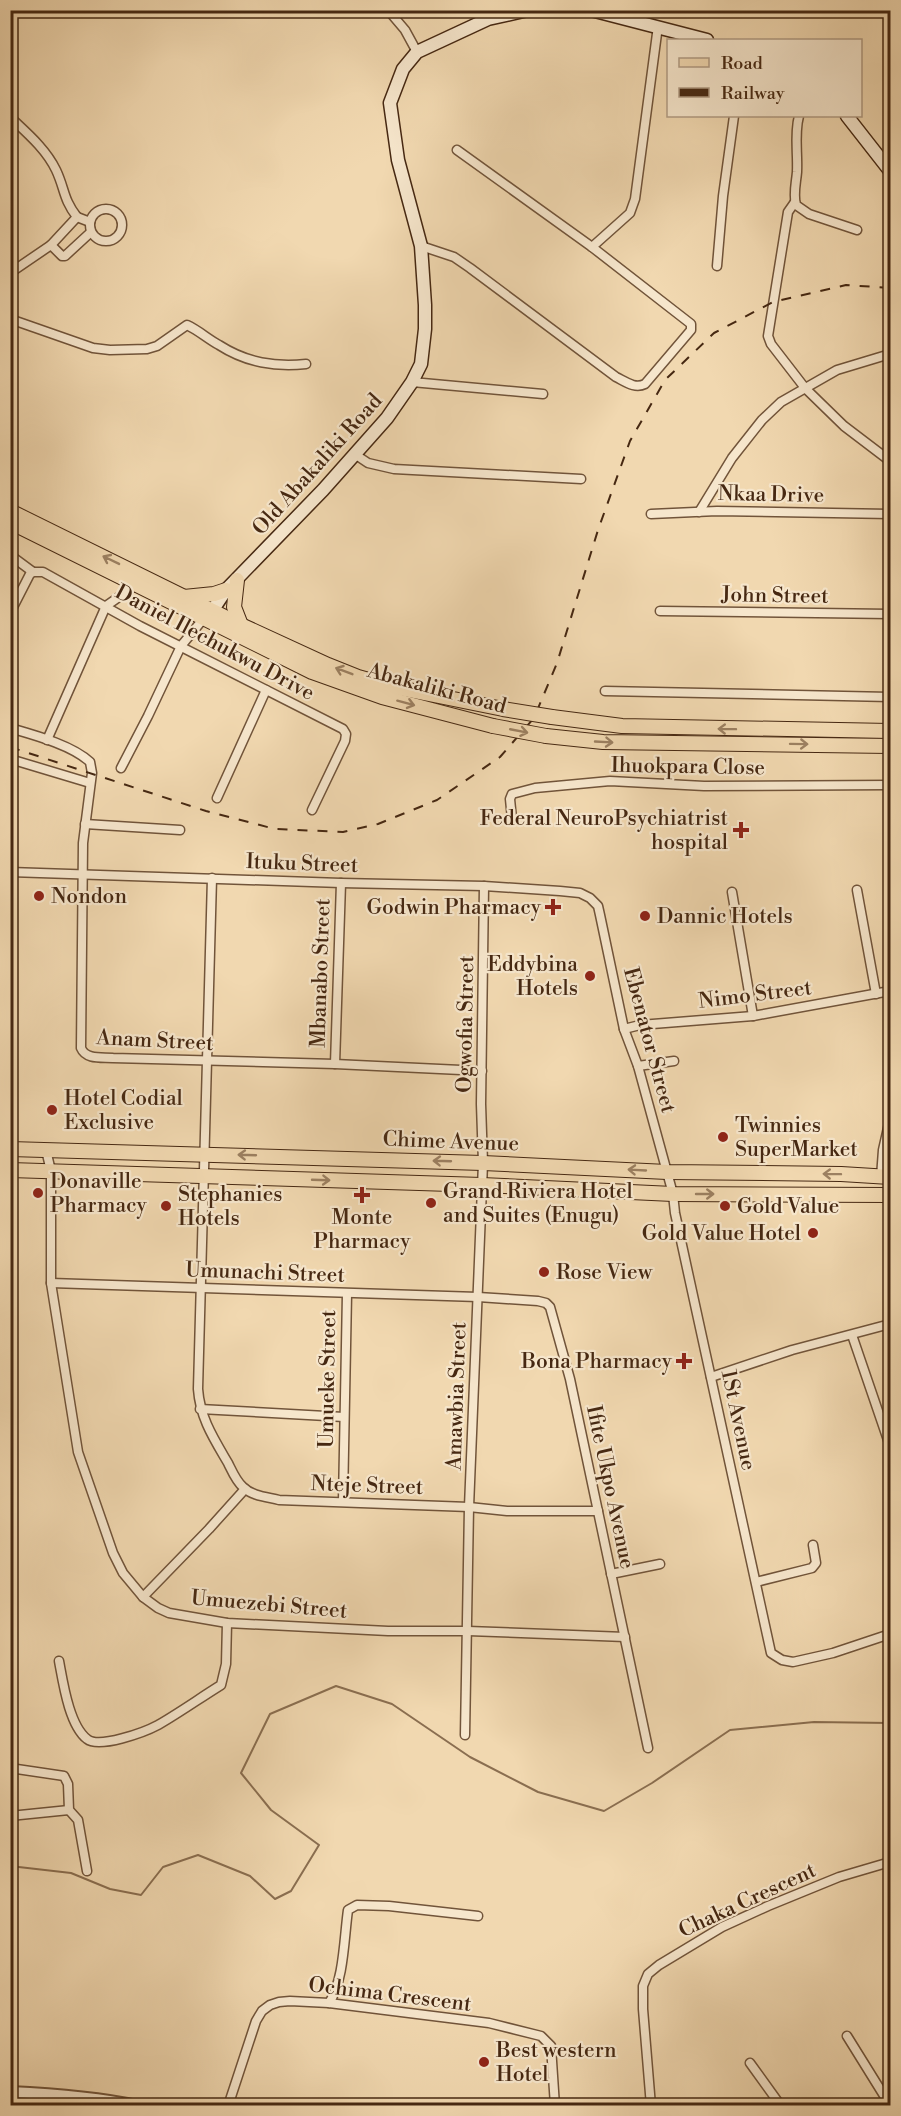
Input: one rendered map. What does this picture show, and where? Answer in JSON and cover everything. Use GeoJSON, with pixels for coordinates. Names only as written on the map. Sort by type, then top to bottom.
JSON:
{"type":"FeatureCollection","features":[{"type":"Feature","properties":{"kind":"main road"},"geometry":{"type":"LineString","coordinates":[[417,52],[486,15],[528,10]]}},
{"type":"Feature","properties":{"kind":"main road"},"geometry":{"type":"LineString","coordinates":[[591,10],[704,39]]}},
{"type":"Feature","properties":{"kind":"main road","name":"Old Abakaliki Road"},"geometry":{"type":"LineString","coordinates":[[208,615],[226,590],[356,455],[387,418],[412,382],[420,364],[425,329],[421,246],[398,160],[390,104],[404,69],[417,52]]}},
{"type":"Feature","properties":{"kind":"main road"},"geometry":{"type":"LineString","coordinates":[[848,117],[891,171]]}},
{"type":"Feature","properties":{"kind":"main road","name":"Abakaliki Road"},"geometry":{"type":"LineString","coordinates":[[11,520],[136,585],[208,615],[241,625],[358,677],[394,687],[503,709],[632,726],[891,731]]}},
{"type":"Feature","properties":{"kind":"main road","name":"Abakaliki Road"},"geometry":{"type":"LineString","coordinates":[[11,520],[183,597],[208,615],[295,664],[332,680],[382,697],[464,720],[546,736],[603,742],[891,746]]}},
{"type":"Feature","properties":{"kind":"main road"},"geometry":{"type":"LineString","coordinates":[[237,580],[234,607],[241,625]]}},
{"type":"Feature","properties":{"kind":"main road"},"geometry":{"type":"LineString","coordinates":[[183,597],[214,594],[226,590]]}},
{"type":"Feature","properties":{"kind":"main road","name":"Chime Avenue"},"geometry":{"type":"LineString","coordinates":[[10,1149],[204,1153],[667,1172],[841,1174],[886,1177]]}},
{"type":"Feature","properties":{"kind":"main road","name":"Chime Avenue"},"geometry":{"type":"LineString","coordinates":[[10,1170],[482,1185],[673,1194],[891,1195]]}},
{"type":"Feature","properties":{"kind":"street"},"geometry":{"type":"LineString","coordinates":[[388,10],[405,30],[417,52]]}},
{"type":"Feature","properties":{"kind":"street"},"geometry":{"type":"LineString","coordinates":[[592,247],[630,213],[635,199],[658,26]]}},
{"type":"Feature","properties":{"kind":"street"},"geometry":{"type":"LineString","coordinates":[[10,117],[49,157],[60,180],[65,200],[77,217],[91,227],[65,256],[62,256],[51,245]]}},
{"type":"Feature","properties":{"kind":"street"},"geometry":{"type":"LineString","coordinates":[[717,267],[723,196],[734,117]]}},
{"type":"Feature","properties":{"kind":"street"},"geometry":{"type":"LineString","coordinates":[[799,117],[795,202],[798,208],[857,230]]}},
{"type":"Feature","properties":{"kind":"street"},"geometry":{"type":"LineString","coordinates":[[421,246],[454,257],[616,377],[634,386],[642,386],[691,330],[691,324],[592,247],[457,150]]}},
{"type":"Feature","properties":{"kind":"street"},"geometry":{"type":"LineString","coordinates":[[795,202],[788,213],[768,336],[771,344],[805,388],[844,426],[891,461]]}},
{"type":"Feature","properties":{"kind":"street"},"geometry":{"type":"LineString","coordinates":[[10,273],[51,245],[77,217]]}},
{"type":"Feature","properties":{"kind":"street"},"geometry":{"type":"LineString","coordinates":[[10,319],[93,348],[110,350],[147,349],[158,346],[187,325],[234,354],[247,359],[287,366],[306,364]]}},
{"type":"Feature","properties":{"kind":"street"},"geometry":{"type":"LineString","coordinates":[[699,512],[732,458],[762,420],[781,402],[837,370],[891,354]]}},
{"type":"Feature","properties":{"kind":"street"},"geometry":{"type":"LineString","coordinates":[[412,382],[543,394]]}},
{"type":"Feature","properties":{"kind":"street"},"geometry":{"type":"LineString","coordinates":[[356,455],[368,464],[394,469],[581,479]]}},
{"type":"Feature","properties":{"kind":"street","name":"Nkaa Drive"},"geometry":{"type":"LineString","coordinates":[[651,514],[699,512],[891,514]]}},
{"type":"Feature","properties":{"kind":"street","name":"Daniel Ilechukwu Drive"},"geometry":{"type":"LineString","coordinates":[[10,555],[33,572],[43,572],[343,729],[346,734],[345,741],[312,810]]}},
{"type":"Feature","properties":{"kind":"street"},"geometry":{"type":"LineString","coordinates":[[10,613],[23,585],[33,572]]}},
{"type":"Feature","properties":{"kind":"street"},"geometry":{"type":"LineString","coordinates":[[10,728],[47,740],[106,606],[136,585]]}},
{"type":"Feature","properties":{"kind":"street","name":"John Street"},"geometry":{"type":"LineString","coordinates":[[660,612],[891,614]]}},
{"type":"Feature","properties":{"kind":"street"},"geometry":{"type":"LineString","coordinates":[[121,768],[181,646],[208,615]]}},
{"type":"Feature","properties":{"kind":"street"},"geometry":{"type":"LineString","coordinates":[[217,798],[266,690]]}},
{"type":"Feature","properties":{"kind":"street"},"geometry":{"type":"LineString","coordinates":[[605,691],[891,697]]}},
{"type":"Feature","properties":{"kind":"street","name":"Anam Street"},"geometry":{"type":"LineString","coordinates":[[47,740],[90,762],[92,773],[84,824],[81,1048],[83,1053],[88,1056],[113,1058],[335,1064],[482,1071]]}},
{"type":"Feature","properties":{"kind":"street"},"geometry":{"type":"LineString","coordinates":[[10,759],[90,783]]}},
{"type":"Feature","properties":{"kind":"street","name":"Ihuokpara Close"},"geometry":{"type":"LineString","coordinates":[[512,819],[510,799],[512,794],[535,788],[598,782],[705,786],[891,785]]}},
{"type":"Feature","properties":{"kind":"street"},"geometry":{"type":"LineString","coordinates":[[84,824],[180,830]]}},
{"type":"Feature","properties":{"kind":"street","name":"Ituku Street"},"geometry":{"type":"LineString","coordinates":[[10,872],[484,886],[580,893],[590,898]]}},
{"type":"Feature","properties":{"kind":"street"},"geometry":{"type":"LineString","coordinates":[[142,1597],[245,1489],[237,1480],[206,1425],[200,1410],[198,1389],[212,878]]}},
{"type":"Feature","properties":{"kind":"street","name":"Mbanabo Street"},"geometry":{"type":"LineString","coordinates":[[335,1064],[341,883]]}},
{"type":"Feature","properties":{"kind":"street","name":"Ogwofia Street"},"geometry":{"type":"LineString","coordinates":[[483,1163],[484,886]]}},
{"type":"Feature","properties":{"kind":"street"},"geometry":{"type":"LineString","coordinates":[[857,890],[876,994]]}},
{"type":"Feature","properties":{"kind":"street"},"geometry":{"type":"LineString","coordinates":[[732,892],[753,1016]]}},
{"type":"Feature","properties":{"kind":"street","name":"Ebenator Street"},"geometry":{"type":"LineString","coordinates":[[590,898],[598,906],[624,1029],[638,1066],[673,1194]]}},
{"type":"Feature","properties":{"kind":"street","name":"Nimo Street"},"geometry":{"type":"LineString","coordinates":[[624,1029],[640,1024],[753,1016],[891,991]]}},
{"type":"Feature","properties":{"kind":"street"},"geometry":{"type":"LineString","coordinates":[[638,1066],[674,1061]]}},
{"type":"Feature","properties":{"kind":"street"},"geometry":{"type":"LineString","coordinates":[[886,1177],[883,1150],[891,1119]]}},
{"type":"Feature","properties":{"kind":"street","name":"Umuezebi Street"},"geometry":{"type":"LineString","coordinates":[[46,1150],[51,1171],[51,1283],[78,1452],[113,1553],[123,1573],[142,1597],[169,1613],[227,1623],[388,1631],[468,1631],[625,1637]]}},
{"type":"Feature","properties":{"kind":"street","name":"Amawbia Street"},"geometry":{"type":"LineString","coordinates":[[465,1735],[468,1631],[466,1593],[483,1163]]}},
{"type":"Feature","properties":{"kind":"street","name":"1St Avenue"},"geometry":{"type":"LineString","coordinates":[[673,1194],[675,1212],[771,1653],[782,1660],[793,1662],[833,1653],[891,1634]]}},
{"type":"Feature","properties":{"kind":"street","name":"Umunachi Street"},"geometry":{"type":"LineString","coordinates":[[51,1283],[478,1297]]}},
{"type":"Feature","properties":{"kind":"street","name":"Umueke Street"},"geometry":{"type":"LineString","coordinates":[[343,1501],[347,1294]]}},
{"type":"Feature","properties":{"kind":"street","name":"Ifite Ukpo Avenue"},"geometry":{"type":"LineString","coordinates":[[478,1297],[538,1301],[550,1307],[570,1378],[648,1748]]}},
{"type":"Feature","properties":{"kind":"street"},"geometry":{"type":"LineString","coordinates":[[711,1377],[792,1350],[891,1324]]}},
{"type":"Feature","properties":{"kind":"street"},"geometry":{"type":"LineString","coordinates":[[852,1335],[891,1446]]}},
{"type":"Feature","properties":{"kind":"street"},"geometry":{"type":"LineString","coordinates":[[200,1410],[344,1417]]}},
{"type":"Feature","properties":{"kind":"street","name":"Nteje Street"},"geometry":{"type":"LineString","coordinates":[[245,1489],[279,1500],[469,1507],[507,1511],[598,1511]]}},
{"type":"Feature","properties":{"kind":"street"},"geometry":{"type":"LineString","coordinates":[[756,1582],[812,1568],[816,1563],[813,1545]]}},
{"type":"Feature","properties":{"kind":"street"},"geometry":{"type":"LineString","coordinates":[[611,1574],[660,1564]]}},
{"type":"Feature","properties":{"kind":"street"},"geometry":{"type":"LineString","coordinates":[[59,1661],[69,1708],[81,1732],[86,1739],[92,1742],[105,1743],[156,1726],[221,1685],[226,1657],[227,1623]]}},
{"type":"Feature","properties":{"kind":"street"},"geometry":{"type":"LineString","coordinates":[[10,1768],[64,1776],[68,1784],[69,1810],[78,1820],[87,1871]]}},
{"type":"Feature","properties":{"kind":"street"},"geometry":{"type":"LineString","coordinates":[[10,1816],[69,1810]]}},
{"type":"Feature","properties":{"kind":"street","name":"Chaka Crescent"},"geometry":{"type":"LineString","coordinates":[[651,2106],[643,2009],[643,1986],[648,1974],[658,1965],[722,1928],[768,1906],[839,1877],[891,1862]]}},
{"type":"Feature","properties":{"kind":"street"},"geometry":{"type":"LineString","coordinates":[[328,2003],[334,1996],[338,1981],[348,1910],[357,1905],[478,1916]]}},
{"type":"Feature","properties":{"kind":"street","name":"Ochima Crescent"},"geometry":{"type":"LineString","coordinates":[[228,2106],[256,2022],[262,2011],[270,2005],[290,2001],[328,2003],[489,2023],[541,2036],[551,2046],[555,2106]]}},
{"type":"Feature","properties":{"kind":"street"},"geometry":{"type":"LineString","coordinates":[[848,2036],[887,2103]]}},
{"type":"Feature","properties":{"kind":"street"},"geometry":{"type":"LineString","coordinates":[[750,2063],[781,2106]]}},
{"type":"Feature","properties":{"kind":"street"},"geometry":{"type":"LineString","coordinates":[[10,2092],[137,2106]]}},
{"type":"Feature","properties":{"kind":"waterway"},"geometry":{"type":"LineString","coordinates":[[10,1866],[71,1873],[110,1889],[141,1895],[163,1867],[198,1855],[250,1876],[275,1899],[291,1891],[319,1845],[271,1810],[241,1773],[270,1714],[336,1686],[392,1704],[470,1757],[538,1792],[604,1811],[652,1783],[730,1730],[814,1722],[890,1723]]}},
{"type":"Feature","properties":{"kind":"railway"},"geometry":{"type":"LineString","coordinates":[[10,747],[206,811],[275,829],[343,832],[378,824],[437,800],[500,757],[534,718],[557,663],[598,530],[630,441],[665,380],[714,333],[773,302],[846,285],[890,288]]}},
{"type":"Feature","properties":{"kind":"place","name":"Federal NeuroPsychiatrist hospital"},"geometry":{"type":"Point","coordinates":[741,830]}},
{"type":"Feature","properties":{"kind":"place","name":"Nondon"},"geometry":{"type":"Point","coordinates":[39,896]}},
{"type":"Feature","properties":{"kind":"place","name":"Godwin Pharmacy"},"geometry":{"type":"Point","coordinates":[553,907]}},
{"type":"Feature","properties":{"kind":"place","name":"Dannic Hotels"},"geometry":{"type":"Point","coordinates":[645,916]}},
{"type":"Feature","properties":{"kind":"place","name":"Eddybina Hotels"},"geometry":{"type":"Point","coordinates":[590,976]}},
{"type":"Feature","properties":{"kind":"place","name":"Hotel Codial Exclusive"},"geometry":{"type":"Point","coordinates":[52,1110]}},
{"type":"Feature","properties":{"kind":"place","name":"Twinnies SuperMarket"},"geometry":{"type":"Point","coordinates":[723,1137]}},
{"type":"Feature","properties":{"kind":"place","name":"Donaville Pharmacy"},"geometry":{"type":"Point","coordinates":[38,1193]}},
{"type":"Feature","properties":{"kind":"place","name":"Monte Pharmacy"},"geometry":{"type":"Point","coordinates":[362,1195]}},
{"type":"Feature","properties":{"kind":"place","name":"Grand Riviera Hotel and Suites (Enugu)"},"geometry":{"type":"Point","coordinates":[431,1203]}},
{"type":"Feature","properties":{"kind":"place","name":"Stephanies Hotels"},"geometry":{"type":"Point","coordinates":[166,1206]}},
{"type":"Feature","properties":{"kind":"place","name":"Gold Value"},"geometry":{"type":"Point","coordinates":[725,1206]}},
{"type":"Feature","properties":{"kind":"place","name":"Gold Value Hotel"},"geometry":{"type":"Point","coordinates":[813,1233]}},
{"type":"Feature","properties":{"kind":"place","name":"Rose View"},"geometry":{"type":"Point","coordinates":[544,1272]}},
{"type":"Feature","properties":{"kind":"place","name":"Bona Pharmacy"},"geometry":{"type":"Point","coordinates":[684,1361]}},
{"type":"Feature","properties":{"kind":"place","name":"Best western Hotel"},"geometry":{"type":"Point","coordinates":[484,2062]}}]}
